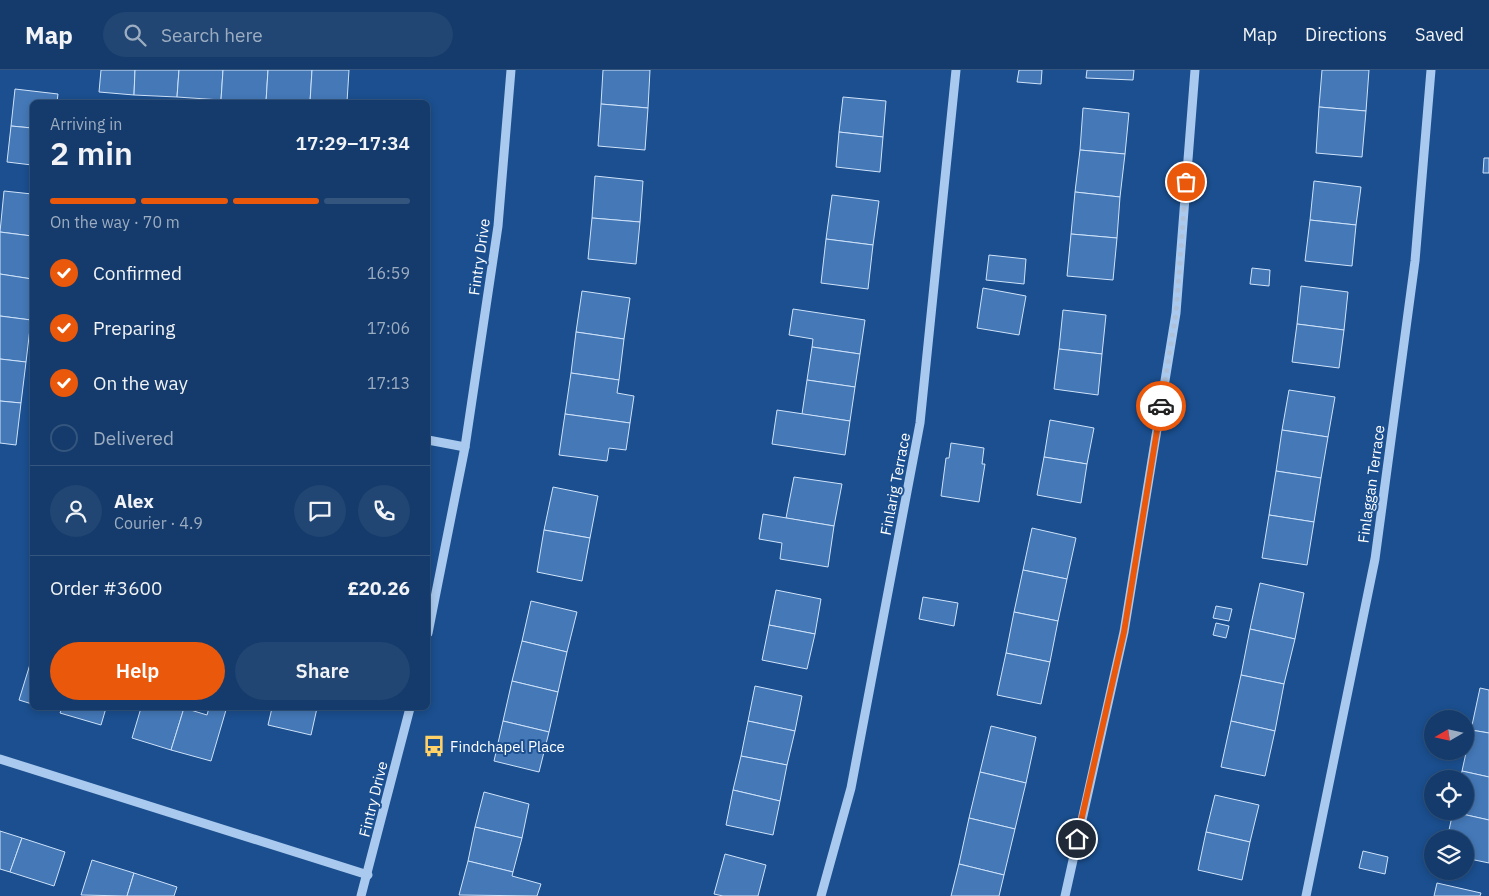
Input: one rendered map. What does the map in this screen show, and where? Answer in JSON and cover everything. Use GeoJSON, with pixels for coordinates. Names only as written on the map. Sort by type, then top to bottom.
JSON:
{"type":"FeatureCollection","features":[{"type":"Feature","properties":{"kind":"street","name":"Fintry Drive"},"geometry":{"type":"LineString","coordinates":[[430,623],[465,447],[498,226],[511,70]]}},
{"type":"Feature","properties":{"kind":"street","name":"Finlarig Terrace"},"geometry":{"type":"LineString","coordinates":[[821,896],[851,788],[920,423],[956,70]]}},
{"type":"Feature","properties":{"kind":"street"},"geometry":{"type":"LineString","coordinates":[[1065,896],[1124,632],[1175,323],[1195,70]]}},
{"type":"Feature","properties":{"kind":"street","name":"Finlaggan Terrace"},"geometry":{"type":"LineString","coordinates":[[1306,896],[1375,559],[1415,261],[1431,70]]}},
{"type":"Feature","properties":{"kind":"street"},"geometry":{"type":"LineString","coordinates":[[430,440],[465,447]]}},
{"type":"Feature","properties":{"kind":"street","name":"Fintry Drive"},"geometry":{"type":"LineString","coordinates":[[361,896],[409,710]]}},
{"type":"Feature","properties":{"kind":"street"},"geometry":{"type":"LineString","coordinates":[[0,759],[368,875]]}},
{"type":"Feature","properties":{"kind":"building"},"geometry":{"type":"Polygon","coordinates":[[[101,70],[135,70],[134,95],[99,92],[101,70]]]}},
{"type":"Feature","properties":{"kind":"building"},"geometry":{"type":"Polygon","coordinates":[[[135,70],[179,70],[177,97],[134,95],[135,70]]]}},
{"type":"Feature","properties":{"kind":"building"},"geometry":{"type":"Polygon","coordinates":[[[179,70],[223,70],[221,100],[177,97],[179,70]]]}},
{"type":"Feature","properties":{"kind":"building"},"geometry":{"type":"Polygon","coordinates":[[[223,70],[268,70],[266,100],[221,100],[223,70]]]}},
{"type":"Feature","properties":{"kind":"building"},"geometry":{"type":"Polygon","coordinates":[[[268,70],[312,70],[310,100],[266,100],[268,70]]]}},
{"type":"Feature","properties":{"kind":"building"},"geometry":{"type":"Polygon","coordinates":[[[312,70],[349,70],[347,100],[310,100],[312,70]]]}},
{"type":"Feature","properties":{"kind":"building"},"geometry":{"type":"Polygon","coordinates":[[[603,70],[650,70],[648,108],[601,104],[603,70]]]}},
{"type":"Feature","properties":{"kind":"building"},"geometry":{"type":"Polygon","coordinates":[[[1019,70],[1042,70],[1041,84],[1017,82],[1019,70]]]}},
{"type":"Feature","properties":{"kind":"building"},"geometry":{"type":"Polygon","coordinates":[[[1087,70],[1134,70],[1133,80],[1086,78],[1087,70]]]}},
{"type":"Feature","properties":{"kind":"building"},"geometry":{"type":"Polygon","coordinates":[[[1322,70],[1369,70],[1366,111],[1319,107],[1322,70]]]}},
{"type":"Feature","properties":{"kind":"building"},"geometry":{"type":"Polygon","coordinates":[[[15,89],[58,94],[57,100],[30,100],[30,128],[11,126],[15,89]]]}},
{"type":"Feature","properties":{"kind":"building"},"geometry":{"type":"Polygon","coordinates":[[[843,97],[886,101],[883,137],[839,132],[843,97]]]}},
{"type":"Feature","properties":{"kind":"building"},"geometry":{"type":"Polygon","coordinates":[[[601,104],[648,108],[645,150],[598,146],[601,104]]]}},
{"type":"Feature","properties":{"kind":"building"},"geometry":{"type":"Polygon","coordinates":[[[1319,107],[1366,111],[1362,157],[1316,153],[1319,107]]]}},
{"type":"Feature","properties":{"kind":"building"},"geometry":{"type":"Polygon","coordinates":[[[1083,108],[1129,113],[1125,154],[1080,150],[1083,108]]]}},
{"type":"Feature","properties":{"kind":"building"},"geometry":{"type":"Polygon","coordinates":[[[11,126],[30,128],[30,165],[7,162],[11,126]]]}},
{"type":"Feature","properties":{"kind":"building"},"geometry":{"type":"Polygon","coordinates":[[[839,132],[883,137],[880,172],[836,167],[839,132]]]}},
{"type":"Feature","properties":{"kind":"building"},"geometry":{"type":"Polygon","coordinates":[[[1080,150],[1125,154],[1120,197],[1075,192],[1080,150]]]}},
{"type":"Feature","properties":{"kind":"building"},"geometry":{"type":"Polygon","coordinates":[[[1484,158],[1489,158],[1489,173],[1483,173],[1484,158]]]}},
{"type":"Feature","properties":{"kind":"building"},"geometry":{"type":"Polygon","coordinates":[[[595,176],[643,181],[640,222],[592,218],[595,176]]]}},
{"type":"Feature","properties":{"kind":"building"},"geometry":{"type":"Polygon","coordinates":[[[1314,181],[1361,187],[1356,225],[1310,220],[1314,181]]]}},
{"type":"Feature","properties":{"kind":"building"},"geometry":{"type":"Polygon","coordinates":[[[4,191],[30,194],[30,236],[0,232],[4,191]]]}},
{"type":"Feature","properties":{"kind":"building"},"geometry":{"type":"Polygon","coordinates":[[[1075,192],[1120,197],[1117,238],[1071,234],[1075,192]]]}},
{"type":"Feature","properties":{"kind":"building"},"geometry":{"type":"Polygon","coordinates":[[[832,195],[879,201],[873,245],[826,239],[832,195]]]}},
{"type":"Feature","properties":{"kind":"building"},"geometry":{"type":"Polygon","coordinates":[[[592,218],[640,222],[636,264],[588,259],[592,218]]]}},
{"type":"Feature","properties":{"kind":"building"},"geometry":{"type":"Polygon","coordinates":[[[1310,220],[1356,225],[1352,266],[1305,261],[1310,220]]]}},
{"type":"Feature","properties":{"kind":"building"},"geometry":{"type":"Polygon","coordinates":[[[0,232],[30,236],[30,279],[0,274],[0,232]]]}},
{"type":"Feature","properties":{"kind":"building"},"geometry":{"type":"Polygon","coordinates":[[[1071,234],[1117,238],[1113,280],[1067,276],[1071,234]]]}},
{"type":"Feature","properties":{"kind":"building"},"geometry":{"type":"Polygon","coordinates":[[[826,239],[873,245],[868,289],[821,283],[826,239]]]}},
{"type":"Feature","properties":{"kind":"building"},"geometry":{"type":"Polygon","coordinates":[[[989,255],[1026,259],[1024,284],[986,280],[989,255]]]}},
{"type":"Feature","properties":{"kind":"building"},"geometry":{"type":"Polygon","coordinates":[[[1252,268],[1270,270],[1269,286],[1250,284],[1252,268]]]}},
{"type":"Feature","properties":{"kind":"building"},"geometry":{"type":"Polygon","coordinates":[[[0,274],[30,279],[30,320],[0,316],[0,274]]]}},
{"type":"Feature","properties":{"kind":"building"},"geometry":{"type":"Polygon","coordinates":[[[1301,286],[1348,292],[1344,330],[1297,324],[1301,286]]]}},
{"type":"Feature","properties":{"kind":"building"},"geometry":{"type":"Polygon","coordinates":[[[983,288],[1026,296],[1019,335],[977,328],[983,288]]]}},
{"type":"Feature","properties":{"kind":"building"},"geometry":{"type":"Polygon","coordinates":[[[582,291],[630,298],[624,339],[576,332],[582,291]]]}},
{"type":"Feature","properties":{"kind":"building"},"geometry":{"type":"Polygon","coordinates":[[[793,309],[865,320],[860,354],[812,347],[813,339],[789,335],[793,309]]]}},
{"type":"Feature","properties":{"kind":"building"},"geometry":{"type":"Polygon","coordinates":[[[1063,310],[1106,315],[1102,354],[1059,349],[1063,310]]]}},
{"type":"Feature","properties":{"kind":"building"},"geometry":{"type":"Polygon","coordinates":[[[0,316],[30,320],[26,362],[0,359],[0,316]]]}},
{"type":"Feature","properties":{"kind":"building"},"geometry":{"type":"Polygon","coordinates":[[[1297,324],[1344,330],[1339,368],[1292,362],[1297,324]]]}},
{"type":"Feature","properties":{"kind":"building"},"geometry":{"type":"Polygon","coordinates":[[[576,332],[624,339],[619,380],[571,373],[576,332]]]}},
{"type":"Feature","properties":{"kind":"building"},"geometry":{"type":"Polygon","coordinates":[[[812,347],[860,354],[855,387],[807,380],[812,347]]]}},
{"type":"Feature","properties":{"kind":"building"},"geometry":{"type":"Polygon","coordinates":[[[1059,349],[1102,354],[1098,395],[1054,389],[1059,349]]]}},
{"type":"Feature","properties":{"kind":"building"},"geometry":{"type":"Polygon","coordinates":[[[0,359],[26,362],[21,403],[0,401],[0,359]]]}},
{"type":"Feature","properties":{"kind":"building"},"geometry":{"type":"Polygon","coordinates":[[[571,373],[619,380],[617,393],[634,396],[630,423],[565,414],[571,373]]]}},
{"type":"Feature","properties":{"kind":"building"},"geometry":{"type":"Polygon","coordinates":[[[807,380],[855,387],[850,421],[802,414],[807,380]]]}},
{"type":"Feature","properties":{"kind":"building"},"geometry":{"type":"Polygon","coordinates":[[[1289,390],[1335,397],[1328,437],[1282,430],[1289,390]]]}},
{"type":"Feature","properties":{"kind":"building"},"geometry":{"type":"Polygon","coordinates":[[[0,401],[21,403],[16,445],[0,443],[0,401]]]}},
{"type":"Feature","properties":{"kind":"building"},"geometry":{"type":"Polygon","coordinates":[[[777,410],[850,421],[845,455],[772,444],[777,410]]]}},
{"type":"Feature","properties":{"kind":"building"},"geometry":{"type":"Polygon","coordinates":[[[565,414],[630,423],[626,450],[609,448],[607,461],[559,455],[565,414]]]}},
{"type":"Feature","properties":{"kind":"building"},"geometry":{"type":"Polygon","coordinates":[[[1050,420],[1094,428],[1087,464],[1044,457],[1050,420]]]}},
{"type":"Feature","properties":{"kind":"building"},"geometry":{"type":"Polygon","coordinates":[[[1282,430],[1328,437],[1321,478],[1276,471],[1282,430]]]}},
{"type":"Feature","properties":{"kind":"building"},"geometry":{"type":"Polygon","coordinates":[[[951,443],[984,448],[982,464],[985,464],[979,502],[941,496],[946,458],[949,458],[951,443]]]}},
{"type":"Feature","properties":{"kind":"building"},"geometry":{"type":"Polygon","coordinates":[[[1044,457],[1087,464],[1081,503],[1037,495],[1044,457]]]}},
{"type":"Feature","properties":{"kind":"building"},"geometry":{"type":"Polygon","coordinates":[[[1276,471],[1321,478],[1314,522],[1269,515],[1276,471]]]}},
{"type":"Feature","properties":{"kind":"building"},"geometry":{"type":"Polygon","coordinates":[[[794,477],[842,484],[834,526],[786,518],[794,477]]]}},
{"type":"Feature","properties":{"kind":"building"},"geometry":{"type":"Polygon","coordinates":[[[553,487],[598,496],[590,538],[544,530],[553,487]]]}},
{"type":"Feature","properties":{"kind":"building"},"geometry":{"type":"Polygon","coordinates":[[[763,514],[834,526],[828,567],[780,559],[782,543],[759,539],[763,514]]]}},
{"type":"Feature","properties":{"kind":"building"},"geometry":{"type":"Polygon","coordinates":[[[1269,515],[1314,522],[1307,565],[1262,558],[1269,515]]]}},
{"type":"Feature","properties":{"kind":"building"},"geometry":{"type":"Polygon","coordinates":[[[1032,528],[1076,538],[1067,579],[1023,570],[1032,528]]]}},
{"type":"Feature","properties":{"kind":"building"},"geometry":{"type":"Polygon","coordinates":[[[544,530],[590,538],[582,581],[537,572],[544,530]]]}},
{"type":"Feature","properties":{"kind":"building"},"geometry":{"type":"Polygon","coordinates":[[[1023,570],[1067,579],[1058,621],[1014,612],[1023,570]]]}},
{"type":"Feature","properties":{"kind":"building"},"geometry":{"type":"Polygon","coordinates":[[[1260,583],[1304,593],[1295,639],[1250,629],[1260,583]]]}},
{"type":"Feature","properties":{"kind":"building"},"geometry":{"type":"Polygon","coordinates":[[[776,590],[821,599],[815,634],[769,625],[776,590]]]}},
{"type":"Feature","properties":{"kind":"building"},"geometry":{"type":"Polygon","coordinates":[[[923,597],[958,603],[954,626],[919,619],[923,597]]]}},
{"type":"Feature","properties":{"kind":"building"},"geometry":{"type":"Polygon","coordinates":[[[531,601],[577,612],[567,652],[522,641],[531,601]]]}},
{"type":"Feature","properties":{"kind":"building"},"geometry":{"type":"Polygon","coordinates":[[[1216,606],[1232,609],[1229,621],[1213,618],[1216,606]]]}},
{"type":"Feature","properties":{"kind":"building"},"geometry":{"type":"Polygon","coordinates":[[[1014,612],[1058,621],[1050,662],[1006,653],[1014,612]]]}},
{"type":"Feature","properties":{"kind":"building"},"geometry":{"type":"Polygon","coordinates":[[[1216,623],[1229,626],[1226,638],[1213,635],[1216,623]]]}},
{"type":"Feature","properties":{"kind":"building"},"geometry":{"type":"Polygon","coordinates":[[[769,625],[815,634],[807,669],[762,660],[769,625]]]}},
{"type":"Feature","properties":{"kind":"building"},"geometry":{"type":"Polygon","coordinates":[[[1250,629],[1295,639],[1284,684],[1241,675],[1250,629]]]}},
{"type":"Feature","properties":{"kind":"building"},"geometry":{"type":"Polygon","coordinates":[[[522,641],[567,652],[558,692],[512,681],[522,641]]]}},
{"type":"Feature","properties":{"kind":"building"},"geometry":{"type":"Polygon","coordinates":[[[1006,653],[1050,662],[1041,704],[997,695],[1006,653]]]}},
{"type":"Feature","properties":{"kind":"building"},"geometry":{"type":"Polygon","coordinates":[[[30,664],[30,703],[19,700],[30,664]]]}},
{"type":"Feature","properties":{"kind":"building"},"geometry":{"type":"Polygon","coordinates":[[[1241,675],[1284,684],[1275,731],[1231,721],[1241,675]]]}},
{"type":"Feature","properties":{"kind":"building"},"geometry":{"type":"Polygon","coordinates":[[[512,681],[558,692],[549,732],[503,721],[512,681]]]}},
{"type":"Feature","properties":{"kind":"building"},"geometry":{"type":"Polygon","coordinates":[[[755,686],[802,696],[795,731],[748,721],[755,686]]]}},
{"type":"Feature","properties":{"kind":"building"},"geometry":{"type":"Polygon","coordinates":[[[1480,688],[1489,690],[1489,733],[1474,730],[1474,716],[1480,688]]]}},
{"type":"Feature","properties":{"kind":"building"},"geometry":{"type":"Polygon","coordinates":[[[61,710],[105,710],[101,725],[60,713],[61,710]]]}},
{"type":"Feature","properties":{"kind":"building"},"geometry":{"type":"Polygon","coordinates":[[[140,710],[183,710],[171,750],[132,738],[140,710]]]}},
{"type":"Feature","properties":{"kind":"building"},"geometry":{"type":"Polygon","coordinates":[[[183,710],[207,715],[208,710],[226,710],[211,761],[171,750],[183,710]]]}},
{"type":"Feature","properties":{"kind":"building"},"geometry":{"type":"Polygon","coordinates":[[[272,710],[317,710],[311,735],[268,725],[272,710]]]}},
{"type":"Feature","properties":{"kind":"building"},"geometry":{"type":"Polygon","coordinates":[[[503,721],[549,732],[539,772],[494,761],[503,721]]]}},
{"type":"Feature","properties":{"kind":"building"},"geometry":{"type":"Polygon","coordinates":[[[748,721],[795,731],[787,765],[741,756],[748,721]]]}},
{"type":"Feature","properties":{"kind":"building"},"geometry":{"type":"Polygon","coordinates":[[[1231,721],[1275,731],[1265,776],[1221,767],[1231,721]]]}},
{"type":"Feature","properties":{"kind":"building"},"geometry":{"type":"Polygon","coordinates":[[[991,726],[1036,737],[1026,783],[980,772],[991,726]]]}},
{"type":"Feature","properties":{"kind":"building"},"geometry":{"type":"Polygon","coordinates":[[[1474,730],[1489,733],[1489,777],[1474,774],[1474,770],[1462,770],[1464,760],[1474,760],[1474,730]]]}},
{"type":"Feature","properties":{"kind":"building"},"geometry":{"type":"Polygon","coordinates":[[[741,756],[787,765],[780,801],[733,790],[741,756]]]}},
{"type":"Feature","properties":{"kind":"building"},"geometry":{"type":"Polygon","coordinates":[[[980,772],[1026,783],[1015,829],[969,818],[980,772]]]}},
{"type":"Feature","properties":{"kind":"building"},"geometry":{"type":"Polygon","coordinates":[[[1474,774],[1489,777],[1489,820],[1474,817],[1474,774]]]}},
{"type":"Feature","properties":{"kind":"building"},"geometry":{"type":"Polygon","coordinates":[[[733,790],[780,801],[773,835],[726,825],[733,790]]]}},
{"type":"Feature","properties":{"kind":"building"},"geometry":{"type":"Polygon","coordinates":[[[484,792],[529,804],[522,838],[475,827],[484,792]]]}},
{"type":"Feature","properties":{"kind":"building"},"geometry":{"type":"Polygon","coordinates":[[[1215,795],[1259,805],[1250,842],[1206,832],[1215,795]]]}},
{"type":"Feature","properties":{"kind":"building"},"geometry":{"type":"Polygon","coordinates":[[[1474,817],[1489,820],[1489,863],[1474,860],[1474,830],[1449,830],[1451,820],[1474,820],[1474,817]]]}},
{"type":"Feature","properties":{"kind":"building"},"geometry":{"type":"Polygon","coordinates":[[[969,818],[1015,829],[1004,875],[959,864],[969,818]]]}},
{"type":"Feature","properties":{"kind":"building"},"geometry":{"type":"Polygon","coordinates":[[[475,827],[522,838],[513,872],[468,861],[475,827]]]}},
{"type":"Feature","properties":{"kind":"building"},"geometry":{"type":"Polygon","coordinates":[[[0,831],[22,838],[10,872],[0,869],[0,831]]]}},
{"type":"Feature","properties":{"kind":"building"},"geometry":{"type":"Polygon","coordinates":[[[1206,832],[1250,842],[1242,880],[1198,870],[1206,832]]]}},
{"type":"Feature","properties":{"kind":"building"},"geometry":{"type":"Polygon","coordinates":[[[22,838],[65,852],[54,886],[10,872],[22,838]]]}},
{"type":"Feature","properties":{"kind":"building"},"geometry":{"type":"Polygon","coordinates":[[[1363,851],[1388,857],[1385,874],[1359,868],[1363,851]]]}},
{"type":"Feature","properties":{"kind":"building"},"geometry":{"type":"Polygon","coordinates":[[[725,854],[766,865],[758,896],[723,896],[714,894],[725,854]]]}},
{"type":"Feature","properties":{"kind":"building"},"geometry":{"type":"Polygon","coordinates":[[[92,860],[134,873],[127,896],[81,895],[92,860]]]}},
{"type":"Feature","properties":{"kind":"building"},"geometry":{"type":"Polygon","coordinates":[[[468,861],[513,872],[512,876],[541,884],[537,896],[459,895],[468,861]]]}},
{"type":"Feature","properties":{"kind":"building"},"geometry":{"type":"Polygon","coordinates":[[[959,864],[1004,875],[999,896],[951,896],[959,864]]]}},
{"type":"Feature","properties":{"kind":"building"},"geometry":{"type":"Polygon","coordinates":[[[134,873],[177,887],[174,896],[127,896],[134,873]]]}},
{"type":"Feature","properties":{"kind":"building"},"geometry":{"type":"Polygon","coordinates":[[[1437,883],[1481,893],[1480,896],[1434,896],[1437,883]]]}},
{"type":"Feature","properties":{"kind":"way so far"},"geometry":{"type":"LineString","coordinates":[[1161,406],[1176,313],[1186,182]]}},
{"type":"Feature","properties":{"kind":"place","name":"Findchapel Place"},"geometry":{"type":"Point","coordinates":[434,746]}},
{"type":"Feature","properties":{"kind":"route"},"geometry":{"type":"LineString","coordinates":[[1077,839],[1124,632],[1161,406]]}}]}
